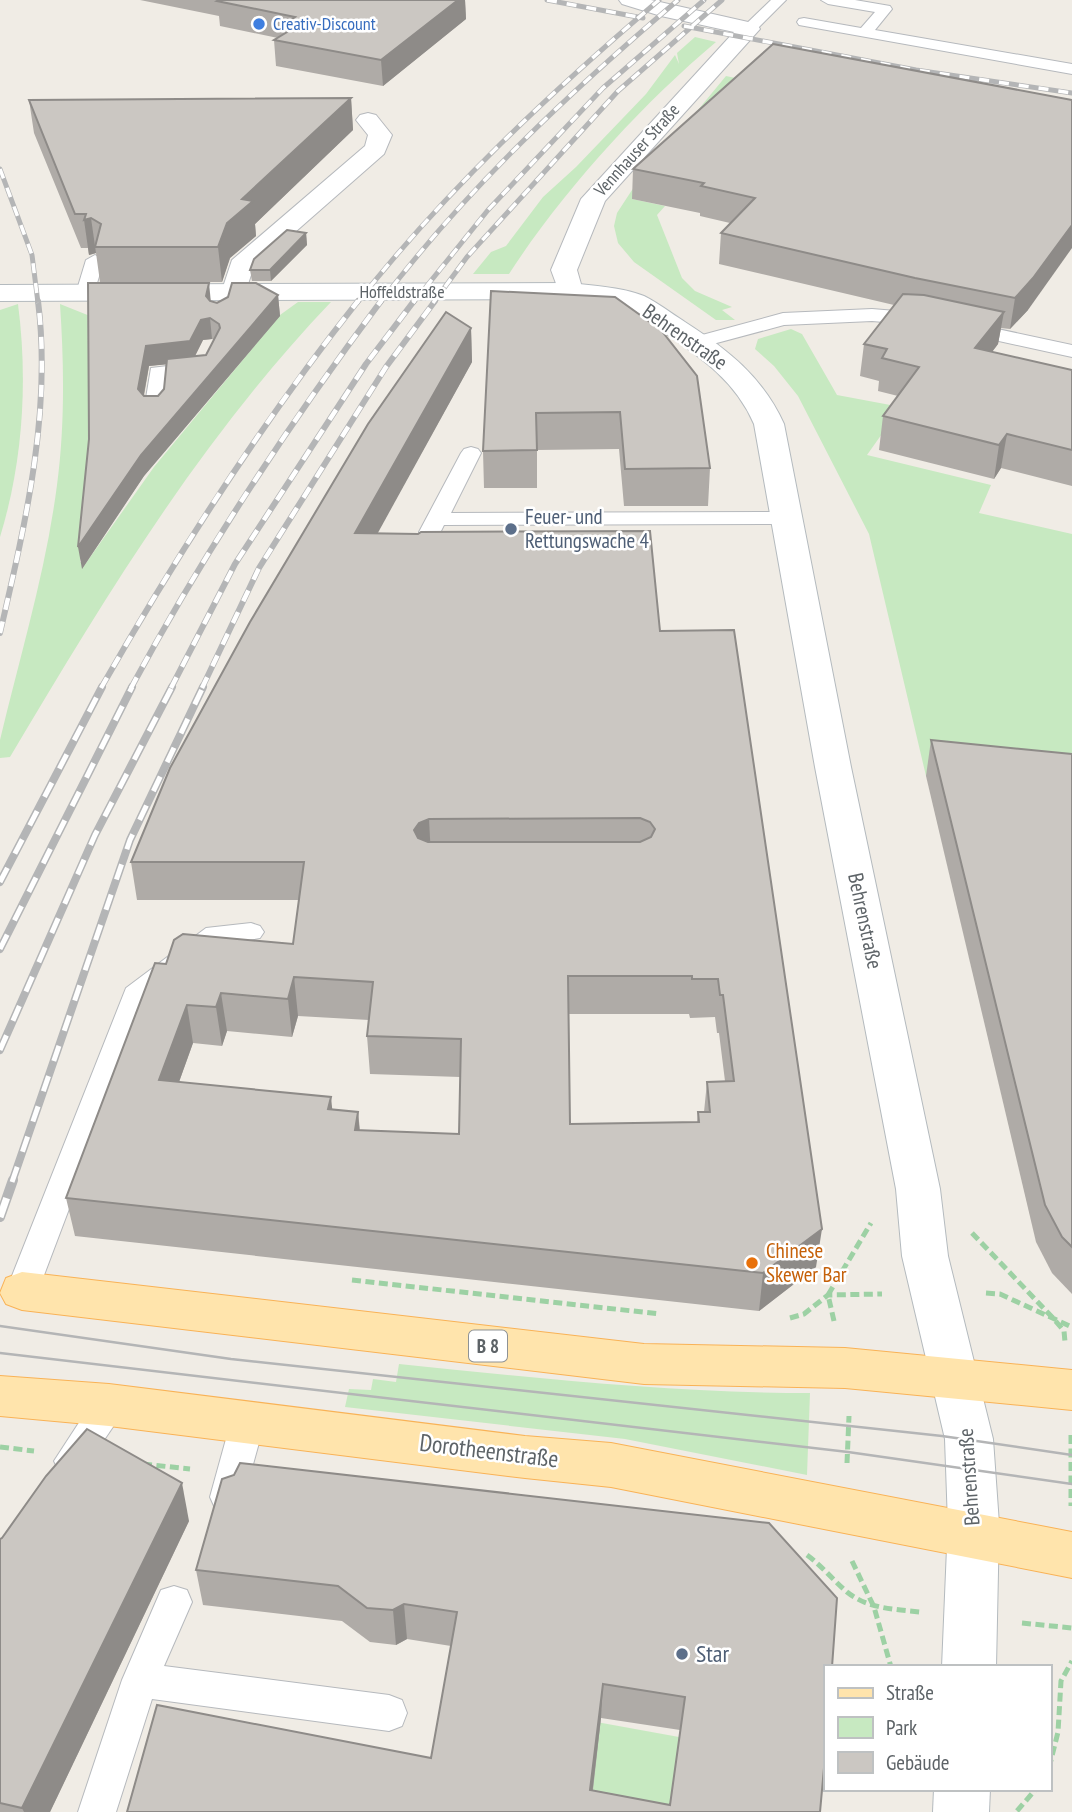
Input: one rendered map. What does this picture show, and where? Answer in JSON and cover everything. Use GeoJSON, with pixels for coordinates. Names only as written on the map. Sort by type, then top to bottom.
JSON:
{"type":"FeatureCollection","features":[{"type":"Feature","properties":{"kind":"main road","name":"B 8"},"geometry":{"type":"LineString","coordinates":[[23,1291],[644,1364],[845,1368],[1072,1390]]}},
{"type":"Feature","properties":{"kind":"main road","name":"Dorotheenstraße"},"geometry":{"type":"LineString","coordinates":[[0,1396],[109,1405],[525,1457],[611,1465],[1072,1555]]}},
{"type":"Feature","properties":{"kind":"street"},"geometry":{"type":"LineString","coordinates":[[629,0],[661,10],[749,29]]}},
{"type":"Feature","properties":{"kind":"street","name":"Vennhauser Straße"},"geometry":{"type":"LineString","coordinates":[[570,291],[564,270],[593,199],[749,29]]}},
{"type":"Feature","properties":{"kind":"street"},"geometry":{"type":"LineString","coordinates":[[226,300],[241,266],[376,149],[380,135],[374,124],[368,120]]}},
{"type":"Feature","properties":{"kind":"street","name":"Hoffeldstraße"},"geometry":{"type":"LineString","coordinates":[[0,293],[86,293],[226,300],[570,291]]}},
{"type":"Feature","properties":{"kind":"street","name":"Behrenstraße"},"geometry":{"type":"LineString","coordinates":[[570,291],[614,296],[635,302],[725,362],[756,396],[764,411],[918,1189],[925,1256],[956,1377],[972,1459],[969,1665]]}},
{"type":"Feature","properties":{"kind":"street"},"geometry":{"type":"LineString","coordinates":[[961,1812],[962,1791]]}},
{"type":"Feature","properties":{"kind":"lane"},"geometry":{"type":"LineString","coordinates":[[749,29],[779,0]]}},
{"type":"Feature","properties":{"kind":"lane"},"geometry":{"type":"LineString","coordinates":[[828,0],[885,9],[864,33]]}},
{"type":"Feature","properties":{"kind":"lane"},"geometry":{"type":"LineString","coordinates":[[804,22],[1072,69]]}},
{"type":"Feature","properties":{"kind":"lane"},"geometry":{"type":"LineString","coordinates":[[86,293],[95,260]]}},
{"type":"Feature","properties":{"kind":"lane"},"geometry":{"type":"LineString","coordinates":[[698,342],[794,318],[872,315],[939,323],[1072,351]]}},
{"type":"Feature","properties":{"kind":"lane"},"geometry":{"type":"LineString","coordinates":[[154,410],[158,372],[201,369],[211,347]]}},
{"type":"Feature","properties":{"kind":"lane"},"geometry":{"type":"LineString","coordinates":[[419,552],[471,453]]}},
{"type":"Feature","properties":{"kind":"lane"},"geometry":{"type":"LineString","coordinates":[[437,519],[787,518]]}},
{"type":"Feature","properties":{"kind":"lane"},"geometry":{"type":"LineString","coordinates":[[23,1291],[136,995],[215,935],[251,932]]}},
{"type":"Feature","properties":{"kind":"lane"},"geometry":{"type":"LineString","coordinates":[[52,1488],[109,1405]]}},
{"type":"Feature","properties":{"kind":"lane"},"geometry":{"type":"LineString","coordinates":[[230,1488],[248,1421]]}},
{"type":"Feature","properties":{"kind":"lane"},"geometry":{"type":"LineString","coordinates":[[97,1812],[140,1680],[174,1602]]}},
{"type":"Feature","properties":{"kind":"lane"},"geometry":{"type":"LineString","coordinates":[[140,1680],[389,1713]]}},
{"type":"Feature","properties":{"kind":"path"},"geometry":{"type":"LineString","coordinates":[[342,1278],[670,1315]]}},
{"type":"Feature","properties":{"kind":"path"},"geometry":{"type":"LineString","coordinates":[[985,1293],[1000,1294],[1072,1327]]}},
{"type":"Feature","properties":{"kind":"path"},"geometry":{"type":"LineString","coordinates":[[781,1321],[804,1314],[828,1295],[876,1294]]}},
{"type":"Feature","properties":{"kind":"path"},"geometry":{"type":"LineString","coordinates":[[828,1295],[836,1330]]}},
{"type":"Feature","properties":{"kind":"path"},"geometry":{"type":"LineString","coordinates":[[847,1464],[849,1411]]}},
{"type":"Feature","properties":{"kind":"path"},"geometry":{"type":"LineString","coordinates":[[1071,1442],[1071,1497]]}},
{"type":"Feature","properties":{"kind":"path"},"geometry":{"type":"LineString","coordinates":[[0,1447],[199,1470],[230,1488]]}},
{"type":"Feature","properties":{"kind":"path"},"geometry":{"type":"LineString","coordinates":[[796,1548],[821,1564],[854,1598],[874,1607],[906,1610]]}},
{"type":"Feature","properties":{"kind":"path"},"geometry":{"type":"LineString","coordinates":[[849,1554],[874,1607],[890,1665]]}},
{"type":"Feature","properties":{"kind":"path"},"geometry":{"type":"LineString","coordinates":[[1029,1623],[1072,1628]]}},
{"type":"Feature","properties":{"kind":"path"},"geometry":{"type":"LineString","coordinates":[[1051,1760],[1058,1732],[1061,1681],[1072,1661]]}},
{"type":"Feature","properties":{"kind":"path"},"geometry":{"type":"LineString","coordinates":[[1017,1812],[1034,1791]]}},
{"type":"Feature","properties":{"kind":"green space"},"geometry":{"type":"Polygon","coordinates":[[[695,37],[716,42],[659,93],[604,151],[553,212],[509,274],[473,274],[491,252],[506,246],[543,197],[576,167],[646,94],[675,55],[679,64],[677,53],[695,37]]]}},
{"type":"Feature","properties":{"kind":"green space"},"geometry":{"type":"Polygon","coordinates":[[[726,76],[759,83],[632,199],[665,206],[657,215],[682,278],[695,291],[732,307],[722,310],[735,320],[716,320],[634,262],[618,243],[614,226],[617,213],[632,190],[726,76]]]}},
{"type":"Feature","properties":{"kind":"green space"},"geometry":{"type":"Polygon","coordinates":[[[298,302],[331,302],[284,354],[198,463],[119,578],[10,757],[0,758],[0,740],[39,581],[57,485],[63,394],[60,304],[90,316],[92,426],[80,562],[86,563],[154,467],[280,315],[298,302]]]}},
{"type":"Feature","properties":{"kind":"green space"},"geometry":{"type":"Polygon","coordinates":[[[18,304],[23,362],[21,421],[14,480],[0,537],[0,310],[18,304]]]}},
{"type":"Feature","properties":{"kind":"green space"},"geometry":{"type":"Polygon","coordinates":[[[791,329],[802,334],[837,395],[901,407],[867,455],[991,485],[979,513],[1072,534],[1072,791],[926,776],[869,534],[798,396],[774,366],[755,349],[758,339],[791,329]]]}},
{"type":"Feature","properties":{"kind":"green space"},"geometry":{"type":"Polygon","coordinates":[[[399,1364],[655,1388],[810,1393],[807,1475],[625,1439],[345,1407],[349,1389],[371,1390],[373,1379],[396,1382],[399,1364]]]}},
{"type":"Feature","properties":{"kind":"green space"},"geometry":{"type":"Polygon","coordinates":[[[591,1721],[701,1741],[690,1812],[590,1812],[591,1721]]]}},
{"type":"Feature","properties":{"kind":"building"},"geometry":{"type":"Polygon","coordinates":[[[458,0],[381,60],[274,40],[292,29],[281,27],[295,17],[217,1],[458,0]]]}},
{"type":"Feature","properties":{"kind":"building"},"geometry":{"type":"Polygon","coordinates":[[[773,44],[1072,100],[1072,225],[1015,298],[721,233],[755,198],[701,186],[704,183],[633,169],[773,44]]]}},
{"type":"Feature","properties":{"kind":"building"},"geometry":{"type":"Polygon","coordinates":[[[351,98],[242,199],[253,201],[227,223],[218,247],[95,247],[101,224],[91,218],[84,220],[86,214],[75,214],[29,100],[351,98]]]}},
{"type":"Feature","properties":{"kind":"building"},"geometry":{"type":"Polygon","coordinates":[[[287,230],[306,233],[270,270],[250,270],[254,259],[287,230]]]}},
{"type":"Feature","properties":{"kind":"building"},"geometry":{"type":"Polygon","coordinates":[[[88,283],[209,283],[206,296],[217,303],[228,297],[232,283],[256,283],[278,295],[141,455],[78,547],[89,439],[88,283]],[[210,318],[201,320],[190,341],[146,346],[138,389],[144,396],[158,396],[164,389],[167,359],[206,355],[220,328],[219,324],[210,318]]]}},
{"type":"Feature","properties":{"kind":"building"},"geometry":{"type":"Polygon","coordinates":[[[491,291],[615,297],[661,330],[697,376],[710,468],[625,469],[620,412],[536,413],[537,450],[483,451],[491,291]]]}},
{"type":"Feature","properties":{"kind":"building"},"geometry":{"type":"Polygon","coordinates":[[[903,294],[924,295],[1004,312],[975,348],[1072,370],[1072,450],[1007,434],[999,445],[883,416],[919,367],[882,358],[887,349],[864,344],[903,294]]]}},
{"type":"Feature","properties":{"kind":"building"},"geometry":{"type":"Polygon","coordinates":[[[446,312],[471,328],[355,533],[650,531],[660,631],[734,630],[822,1229],[763,1273],[66,1198],[155,963],[166,964],[174,940],[183,934],[293,944],[304,862],[131,862],[170,768],[250,622],[368,424],[446,312]],[[640,818],[429,819],[419,823],[414,830],[418,838],[428,842],[640,842],[651,837],[655,829],[650,822],[640,818]],[[568,976],[570,1124],[699,1122],[698,1112],[710,1112],[707,1082],[734,1081],[723,995],[720,995],[718,979],[692,979],[692,976],[568,976]],[[294,977],[288,999],[221,993],[216,1007],[187,1005],[159,1080],[331,1097],[328,1109],[358,1112],[355,1130],[459,1134],[461,1039],[367,1036],[373,982],[294,977]]]}},
{"type":"Feature","properties":{"kind":"building"},"geometry":{"type":"Polygon","coordinates":[[[931,740],[1072,754],[1072,1247],[1062,1237],[1045,1205],[931,740]]]}},
{"type":"Feature","properties":{"kind":"building"},"geometry":{"type":"Polygon","coordinates":[[[87,1429],[182,1483],[22,1808],[0,1803],[0,1539],[46,1476],[87,1429]]]}},
{"type":"Feature","properties":{"kind":"building"},"geometry":{"type":"Polygon","coordinates":[[[240,1463],[769,1523],[837,1598],[832,1665],[824,1665],[824,1768],[820,1812],[127,1812],[157,1705],[431,1758],[457,1612],[404,1604],[393,1610],[367,1608],[338,1586],[196,1570],[222,1479],[234,1475],[240,1463]],[[603,1684],[590,1790],[670,1805],[685,1697],[603,1684]]]}},
{"type":"Feature","properties":{"kind":"tram line"},"geometry":{"type":"LineString","coordinates":[[0,1326],[231,1359],[942,1436],[1072,1455]]}},
{"type":"Feature","properties":{"kind":"tram line"},"geometry":{"type":"LineString","coordinates":[[0,1353],[848,1452],[1072,1484]]}},
{"type":"Feature","properties":{"kind":"railway"},"geometry":{"type":"LineString","coordinates":[[547,0],[639,17]]}},
{"type":"Feature","properties":{"kind":"railway"},"geometry":{"type":"LineString","coordinates":[[639,17],[659,0]]}},
{"type":"Feature","properties":{"kind":"railway"},"geometry":{"type":"LineString","coordinates":[[380,303],[448,220],[521,143],[598,70],[678,0]]}},
{"type":"Feature","properties":{"kind":"railway"},"geometry":{"type":"LineString","coordinates":[[413,303],[488,210],[603,88],[704,0]]}},
{"type":"Feature","properties":{"kind":"railway"},"geometry":{"type":"LineString","coordinates":[[691,27],[722,0]]}},
{"type":"Feature","properties":{"kind":"railway"},"geometry":{"type":"LineString","coordinates":[[357,303],[426,221],[500,144],[639,17]]}},
{"type":"Feature","properties":{"kind":"railway"},"geometry":{"type":"LineString","coordinates":[[684,26],[691,27]]}},
{"type":"Feature","properties":{"kind":"railway"},"geometry":{"type":"LineString","coordinates":[[433,303],[467,257],[618,91],[691,27]]}},
{"type":"Feature","properties":{"kind":"railway"},"geometry":{"type":"LineString","coordinates":[[691,27],[916,70],[1072,93]]}},
{"type":"Feature","properties":{"kind":"railway"},"geometry":{"type":"LineString","coordinates":[[0,169],[32,255],[38,303]]}},
{"type":"Feature","properties":{"kind":"railway"},"geometry":{"type":"LineString","coordinates":[[0,633],[27,510],[39,426],[41,343],[38,301]]}},
{"type":"Feature","properties":{"kind":"railway"},"geometry":{"type":"LineString","coordinates":[[101,688],[160,588],[254,441],[358,301]]}},
{"type":"Feature","properties":{"kind":"railway"},"geometry":{"type":"LineString","coordinates":[[131,688],[188,587],[249,490],[313,394],[381,301]]}},
{"type":"Feature","properties":{"kind":"railway"},"geometry":{"type":"LineString","coordinates":[[171,688],[235,564],[366,364],[414,301]]}},
{"type":"Feature","properties":{"kind":"railway"},"geometry":{"type":"LineString","coordinates":[[202,688],[259,568],[386,367],[435,301]]}},
{"type":"Feature","properties":{"kind":"railway"},"geometry":{"type":"LineString","coordinates":[[0,882],[102,687]]}},
{"type":"Feature","properties":{"kind":"railway"},"geometry":{"type":"LineString","coordinates":[[0,949],[132,687]]}},
{"type":"Feature","properties":{"kind":"railway"},"geometry":{"type":"LineString","coordinates":[[0,1050],[95,835],[172,687]]}},
{"type":"Feature","properties":{"kind":"railway"},"geometry":{"type":"LineString","coordinates":[[12,1182],[130,840],[203,687]]}},
{"type":"Feature","properties":{"kind":"railway"},"geometry":{"type":"LineString","coordinates":[[0,1217],[13,1180]]}},
{"type":"Feature","properties":{"kind":"place","name":"Creativ-Discount"},"geometry":{"type":"Point","coordinates":[259,24]}},
{"type":"Feature","properties":{"kind":"place","name":"Feuer- und Rettungswache 4"},"geometry":{"type":"Point","coordinates":[511,529]}},
{"type":"Feature","properties":{"kind":"place","name":"Chinese Skewer Bar"},"geometry":{"type":"Point","coordinates":[752,1263]}},
{"type":"Feature","properties":{"kind":"place","name":"Star"},"geometry":{"type":"Point","coordinates":[682,1654]}}]}
